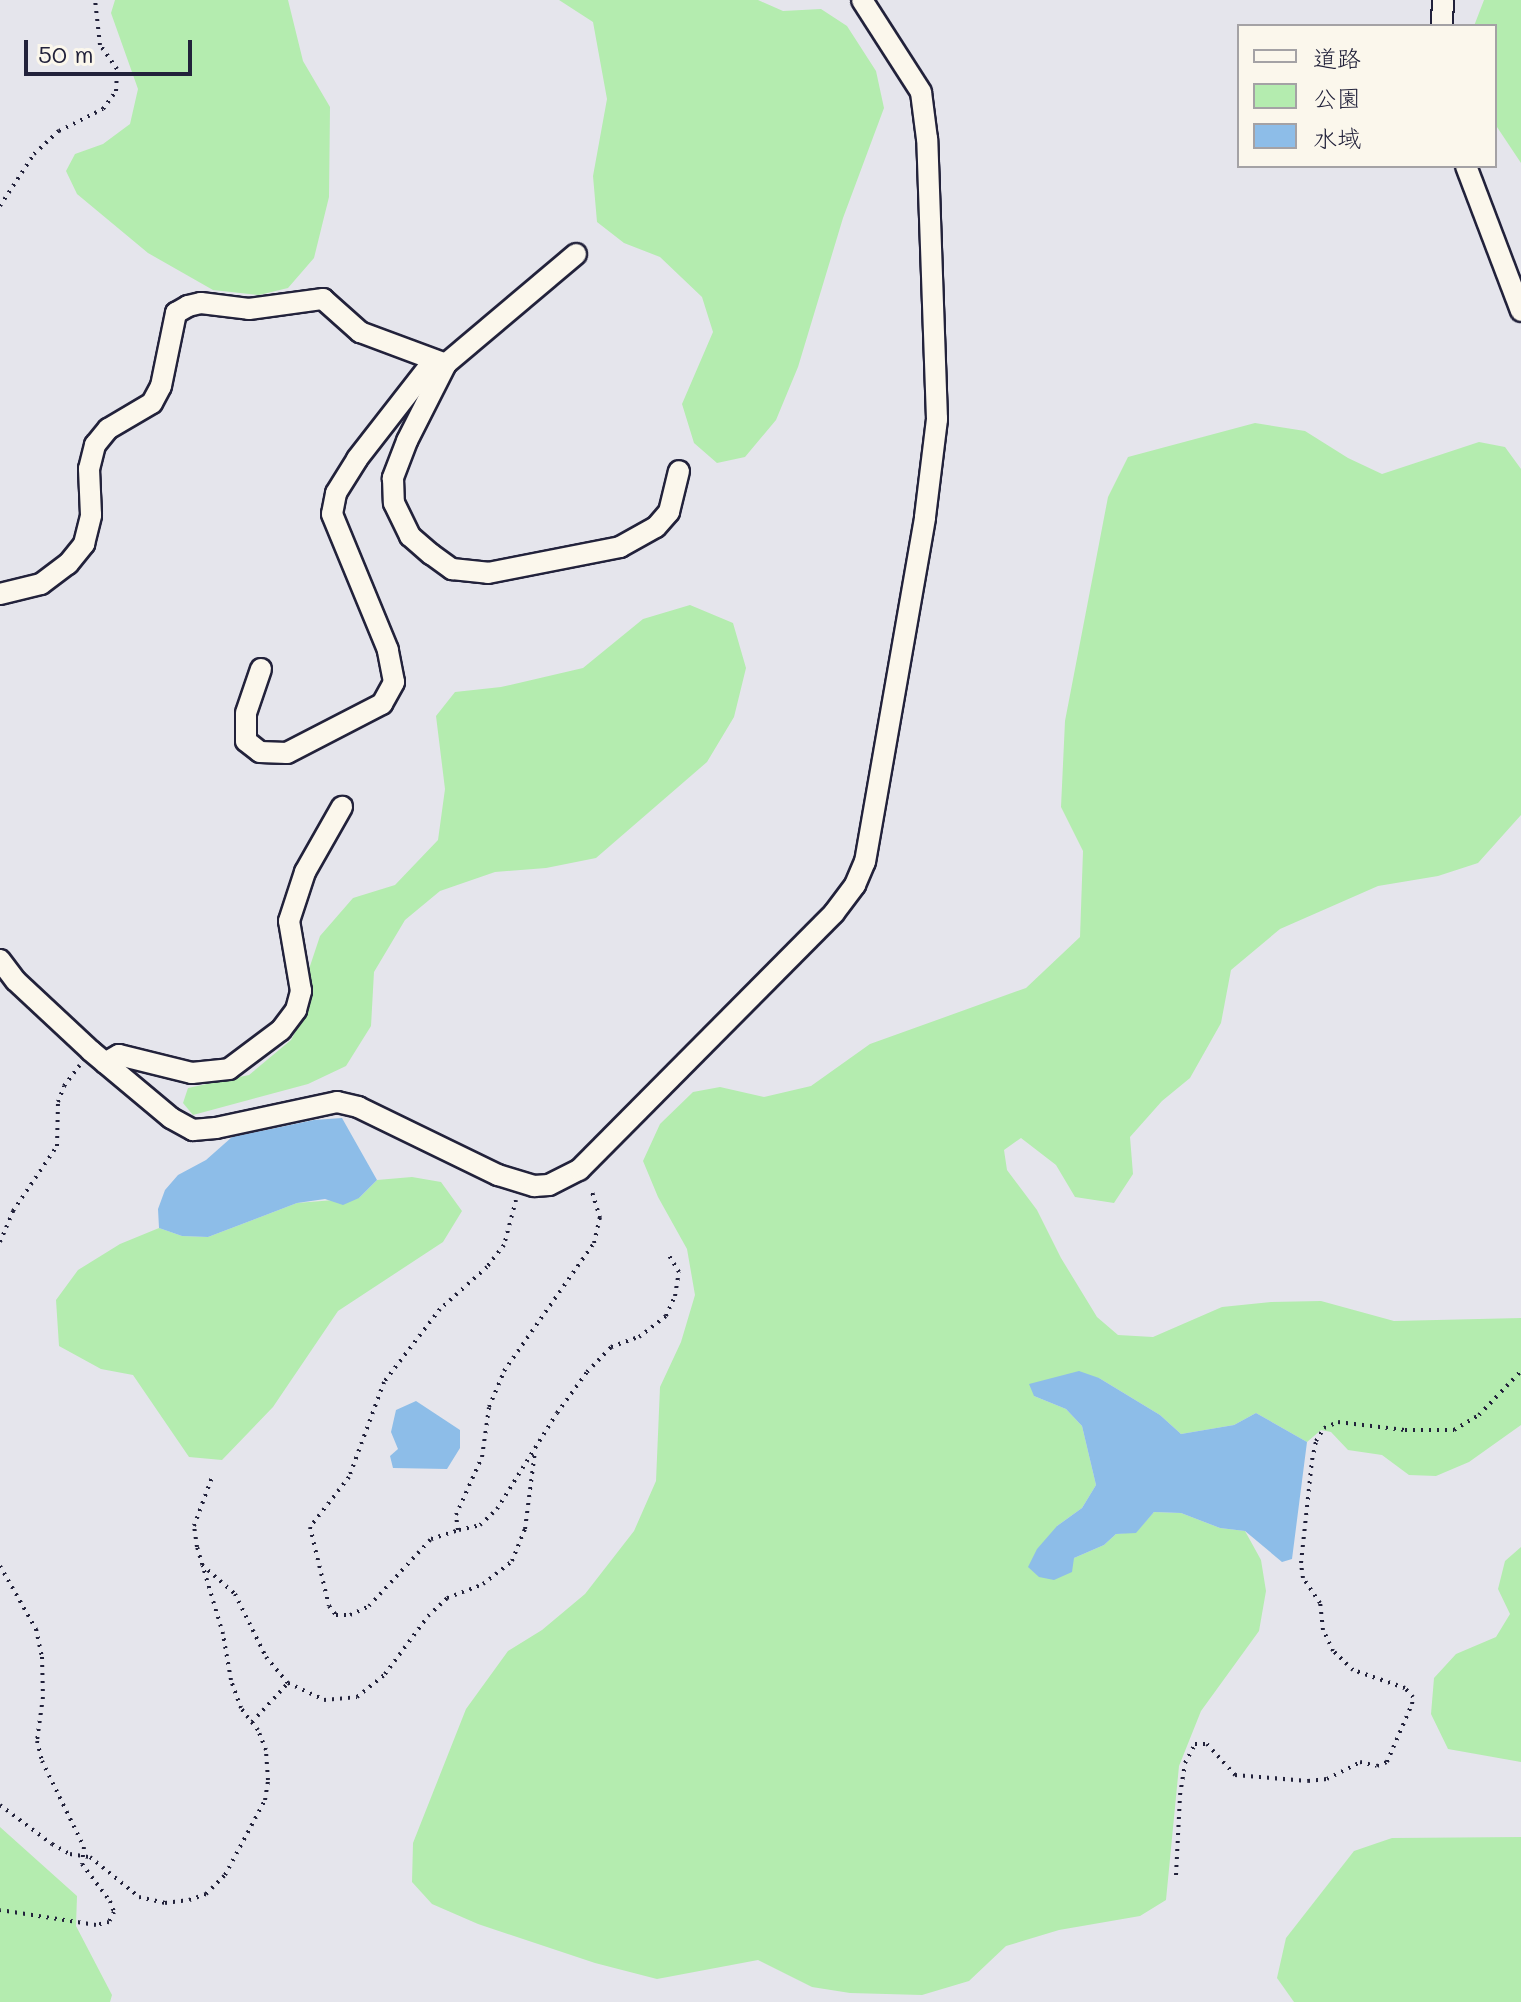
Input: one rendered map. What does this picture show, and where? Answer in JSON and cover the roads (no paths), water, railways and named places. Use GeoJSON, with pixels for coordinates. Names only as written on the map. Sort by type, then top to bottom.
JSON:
{"type":"FeatureCollection","features":[{"type":"Feature","properties":{"kind":"street"},"geometry":{"type":"LineString","coordinates":[[0,960],[16,981],[98,1057],[171,1118],[193,1130],[337,1102],[358,1107],[520,1183],[549,1185],[579,1170],[834,913],[855,885],[865,862],[925,517],[937,419],[927,139],[921,92],[862,0]]}},
{"type":"Feature","properties":{"kind":"street"},"geometry":{"type":"LineString","coordinates":[[1442,24],[1443,0]]}},
{"type":"Feature","properties":{"kind":"street"},"geometry":{"type":"LineString","coordinates":[[1467,168],[1521,311]]}},
{"type":"Feature","properties":{"kind":"street"},"geometry":{"type":"LineString","coordinates":[[261,669],[251,691],[246,727],[246,741],[260,752],[287,753],[382,704],[394,682],[388,650],[332,514],[336,493],[357,459],[440,362],[576,254]]}},
{"type":"Feature","properties":{"kind":"street"},"geometry":{"type":"LineString","coordinates":[[0,594],[41,584],[68,564],[84,544],[91,515],[89,469],[95,445],[108,429],[152,403],[161,386],[176,313],[188,306],[201,303],[249,309],[323,299],[360,332],[440,362]]}},
{"type":"Feature","properties":{"kind":"street"},"geometry":{"type":"LineString","coordinates":[[440,362],[393,478],[394,503],[410,536],[452,569],[488,573],[620,547],[656,527],[669,512],[679,471]]}},
{"type":"Feature","properties":{"kind":"street"},"geometry":{"type":"LineString","coordinates":[[98,1057],[119,1055],[192,1073],[229,1069],[281,1030],[296,1010],[301,991],[289,921],[305,872],[342,807]]}},
{"type":"Feature","properties":{"kind":"water"},"geometry":{"type":"Polygon","coordinates":[[[342,1118],[377,1180],[359,1198],[343,1205],[325,1199],[297,1203],[208,1237],[182,1236],[159,1228],[158,1209],[165,1190],[178,1175],[206,1160],[232,1137],[314,1120],[342,1118]]]}},
{"type":"Feature","properties":{"kind":"water"},"geometry":{"type":"Polygon","coordinates":[[[1079,1371],[1099,1378],[1160,1415],[1181,1434],[1234,1425],[1256,1413],[1307,1442],[1292,1559],[1282,1562],[1245,1531],[1220,1528],[1181,1513],[1154,1512],[1136,1533],[1116,1534],[1104,1545],[1074,1558],[1072,1572],[1054,1580],[1039,1577],[1028,1567],[1037,1549],[1057,1526],[1082,1508],[1096,1485],[1082,1426],[1066,1409],[1034,1396],[1029,1384],[1079,1371]]]}},
{"type":"Feature","properties":{"kind":"water"},"geometry":{"type":"Polygon","coordinates":[[[416,1401],[460,1430],[460,1448],[447,1469],[393,1468],[390,1456],[398,1449],[391,1432],[396,1410],[416,1401]]]}}]}
